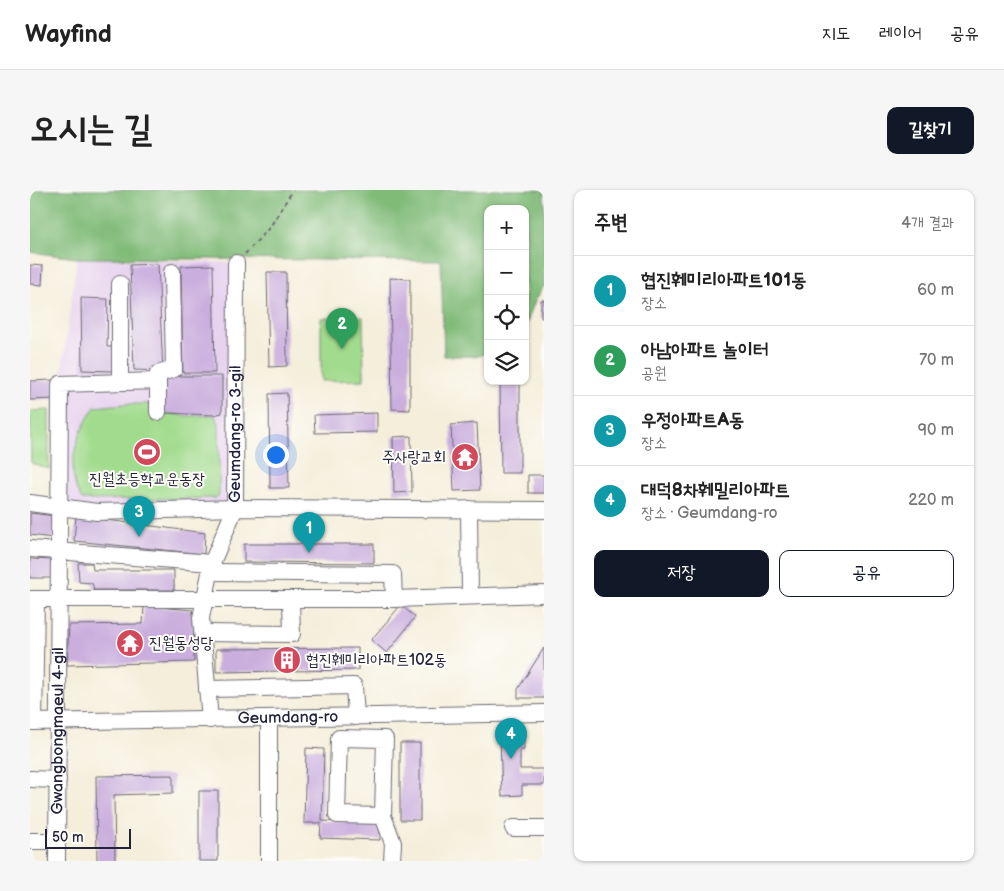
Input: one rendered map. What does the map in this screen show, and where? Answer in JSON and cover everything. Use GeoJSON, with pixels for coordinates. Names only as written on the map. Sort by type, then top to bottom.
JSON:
{"type":"FeatureCollection","features":[{"type":"Feature","properties":{"kind":"street","name":"Geumdang-ro 3-gil"},"geometry":{"type":"LineString","coordinates":[[210,720],[201,618],[211,567],[235,508],[236,263]]}},
{"type":"Feature","properties":{"kind":"street"},"geometry":{"type":"LineString","coordinates":[[158,412],[158,374],[174,369],[172,272]]}},
{"type":"Feature","properties":{"kind":"street"},"geometry":{"type":"LineString","coordinates":[[120,284],[120,382],[158,381]]}},
{"type":"Feature","properties":{"kind":"street","name":"Gwangbongmaeul 4-gil"},"geometry":{"type":"LineString","coordinates":[[57,861],[60,384],[120,382]]}},
{"type":"Feature","properties":{"kind":"street"},"geometry":{"type":"LineString","coordinates":[[30,503],[96,512],[235,508],[544,510]]}},
{"type":"Feature","properties":{"kind":"street"},"geometry":{"type":"LineString","coordinates":[[469,509],[470,596]]}},
{"type":"Feature","properties":{"kind":"street"},"geometry":{"type":"LineString","coordinates":[[30,549],[211,567],[393,574],[394,599]]}},
{"type":"Feature","properties":{"kind":"street"},"geometry":{"type":"LineString","coordinates":[[32,722],[33,599],[424,599],[544,594]]}},
{"type":"Feature","properties":{"kind":"street"},"geometry":{"type":"LineString","coordinates":[[203,633],[292,634],[291,600]]}},
{"type":"Feature","properties":{"kind":"street"},"geometry":{"type":"LineString","coordinates":[[207,689],[354,686],[356,717]]}},
{"type":"Feature","properties":{"kind":"street","name":"Geumdang-ro"},"geometry":{"type":"LineString","coordinates":[[32,722],[269,720],[544,713]]}},
{"type":"Feature","properties":{"kind":"street"},"geometry":{"type":"LineString","coordinates":[[269,720],[269,861]]}},
{"type":"Feature","properties":{"kind":"street"},"geometry":{"type":"LineString","coordinates":[[383,816],[337,815],[339,738],[385,739],[383,816],[393,843],[392,861]]}},
{"type":"Feature","properties":{"kind":"street"},"geometry":{"type":"LineString","coordinates":[[30,779],[58,780]]}},
{"type":"Feature","properties":{"kind":"street"},"geometry":{"type":"LineString","coordinates":[[513,828],[544,828]]}},
{"type":"Feature","properties":{"kind":"street"},"geometry":{"type":"LineString","coordinates":[[30,841],[57,841]]}},
{"type":"Feature","properties":{"kind":"path"},"geometry":{"type":"LineString","coordinates":[[236,263],[270,227],[293,190]]}},
{"type":"Feature","properties":{"kind":"shaded area"},"geometry":{"type":"Polygon","coordinates":[[[77,258],[236,263],[235,508],[60,508],[60,384],[77,258]]]}},
{"type":"Feature","properties":{"kind":"green space"},"geometry":{"type":"Polygon","coordinates":[[[30,190],[544,190],[544,286],[534,303],[529,317],[529,205],[484,205],[484,354],[479,356],[444,356],[441,261],[77,258],[30,252],[30,190]]]}},
{"type":"Feature","properties":{"kind":"green space"},"geometry":{"type":"Polygon","coordinates":[[[363,317],[364,380],[321,381],[321,318],[363,317]]]}},
{"type":"Feature","properties":{"kind":"green space","name":"진월초등학교운동장"},"geometry":{"type":"Polygon","coordinates":[[[153,404],[158,412],[186,416],[214,415],[219,423],[219,495],[216,498],[82,500],[76,489],[73,477],[73,464],[78,440],[88,417],[95,407],[153,404]]]}},
{"type":"Feature","properties":{"kind":"green space"},"geometry":{"type":"Polygon","coordinates":[[[49,410],[49,469],[31,463],[30,411],[49,410]]]}},
{"type":"Feature","properties":{"kind":"building"},"geometry":{"type":"Polygon","coordinates":[[[158,264],[163,371],[134,370],[130,265],[158,264]]]}},
{"type":"Feature","properties":{"kind":"building"},"geometry":{"type":"Polygon","coordinates":[[[30,265],[43,266],[42,285],[30,284],[30,265]]]}},
{"type":"Feature","properties":{"kind":"building"},"geometry":{"type":"Polygon","coordinates":[[[213,265],[215,373],[183,373],[181,266],[213,265]]]}},
{"type":"Feature","properties":{"kind":"building"},"geometry":{"type":"Polygon","coordinates":[[[267,272],[286,272],[287,366],[269,367],[267,272]]]}},
{"type":"Feature","properties":{"kind":"building"},"geometry":{"type":"Polygon","coordinates":[[[390,278],[410,279],[410,410],[392,409],[390,278]]]}},
{"type":"Feature","properties":{"kind":"building"},"geometry":{"type":"Polygon","coordinates":[[[81,298],[108,299],[107,347],[114,347],[112,371],[82,370],[81,298]]]}},
{"type":"Feature","properties":{"kind":"building"},"geometry":{"type":"Polygon","coordinates":[[[541,300],[544,300],[544,318],[541,318],[541,300]]]}},
{"type":"Feature","properties":{"kind":"building"},"geometry":{"type":"Polygon","coordinates":[[[164,376],[222,376],[222,413],[214,415],[164,413],[164,376]]]}},
{"type":"Feature","properties":{"kind":"building"},"geometry":{"type":"Polygon","coordinates":[[[53,380],[54,399],[30,400],[30,381],[53,380]]]}},
{"type":"Feature","properties":{"kind":"building"},"geometry":{"type":"Polygon","coordinates":[[[500,385],[520,385],[520,473],[501,473],[500,385]]]}},
{"type":"Feature","properties":{"kind":"building"},"geometry":{"type":"Polygon","coordinates":[[[287,393],[289,488],[270,488],[269,394],[287,393]]]}},
{"type":"Feature","properties":{"kind":"building"},"geometry":{"type":"Polygon","coordinates":[[[377,413],[377,432],[315,433],[314,415],[377,413]]]}},
{"type":"Feature","properties":{"kind":"building","name":"주사랑교회"},"geometry":{"type":"Polygon","coordinates":[[[477,423],[480,490],[454,491],[451,425],[477,423]]]}},
{"type":"Feature","properties":{"kind":"building"},"geometry":{"type":"Polygon","coordinates":[[[411,436],[412,492],[394,493],[393,437],[411,436]]]}},
{"type":"Feature","properties":{"kind":"building"},"geometry":{"type":"Polygon","coordinates":[[[528,475],[544,475],[544,493],[528,493],[528,475]]]}},
{"type":"Feature","properties":{"kind":"building"},"geometry":{"type":"Polygon","coordinates":[[[30,513],[55,516],[53,538],[30,535],[30,513]]]}},
{"type":"Feature","properties":{"kind":"building"},"geometry":{"type":"Polygon","coordinates":[[[76,516],[205,533],[204,554],[74,541],[76,516]]]}},
{"type":"Feature","properties":{"kind":"building"},"geometry":{"type":"Polygon","coordinates":[[[244,544],[374,544],[374,563],[244,562],[244,544]]]}},
{"type":"Feature","properties":{"kind":"building"},"geometry":{"type":"Polygon","coordinates":[[[30,559],[54,560],[55,578],[30,578],[30,559]]]}},
{"type":"Feature","properties":{"kind":"building"},"geometry":{"type":"Polygon","coordinates":[[[78,563],[92,563],[93,570],[174,570],[174,590],[94,590],[92,583],[79,582],[78,563]]]}},
{"type":"Feature","properties":{"kind":"building"},"geometry":{"type":"Polygon","coordinates":[[[401,605],[415,617],[387,653],[371,640],[401,605]]]}},
{"type":"Feature","properties":{"kind":"building","name":"진월동성당"},"geometry":{"type":"Polygon","coordinates":[[[144,606],[193,610],[194,662],[67,665],[69,625],[143,624],[144,606]]]}},
{"type":"Feature","properties":{"kind":"building","name":"협진훼미리아파트102동"},"geometry":{"type":"Polygon","coordinates":[[[358,648],[358,670],[216,672],[216,649],[358,648]]]}},
{"type":"Feature","properties":{"kind":"building"},"geometry":{"type":"Polygon","coordinates":[[[544,648],[544,698],[518,698],[518,689],[544,648]]]}},
{"type":"Feature","properties":{"kind":"building"},"geometry":{"type":"Polygon","coordinates":[[[500,737],[524,737],[524,750],[520,750],[520,769],[544,769],[544,785],[522,785],[522,795],[502,796],[500,737]]]}},
{"type":"Feature","properties":{"kind":"building"},"geometry":{"type":"Polygon","coordinates":[[[400,743],[420,743],[420,820],[400,820],[400,743]]]}},
{"type":"Feature","properties":{"kind":"building"},"geometry":{"type":"Polygon","coordinates":[[[306,748],[324,749],[322,821],[380,823],[380,840],[320,838],[321,823],[304,823],[306,748]]]}},
{"type":"Feature","properties":{"kind":"building"},"geometry":{"type":"Polygon","coordinates":[[[173,775],[173,793],[114,795],[115,861],[97,861],[96,776],[173,775]]]}},
{"type":"Feature","properties":{"kind":"building"},"geometry":{"type":"Polygon","coordinates":[[[199,791],[218,791],[218,861],[199,861],[199,791]]]}},
{"type":"Feature","properties":{"kind":"place","name":"아남아파트 놀이터"},"geometry":{"type":"Point","coordinates":[342,349]}},
{"type":"Feature","properties":{"kind":"place","name":"진월초등학교운동장"},"geometry":{"type":"Point","coordinates":[147,452]}},
{"type":"Feature","properties":{"kind":"place","name":"주사랑교회"},"geometry":{"type":"Point","coordinates":[465,457]}},
{"type":"Feature","properties":{"kind":"place","name":"우정아파트A동"},"geometry":{"type":"Point","coordinates":[139,537]}},
{"type":"Feature","properties":{"kind":"place","name":"협진훼미리아파트101동"},"geometry":{"type":"Point","coordinates":[309,553]}},
{"type":"Feature","properties":{"kind":"place","name":"진월동성당"},"geometry":{"type":"Point","coordinates":[130,643]}},
{"type":"Feature","properties":{"kind":"place","name":"협진훼미리아파트102동"},"geometry":{"type":"Point","coordinates":[287,660]}},
{"type":"Feature","properties":{"kind":"place","name":"대덕8차훼밀리아파트"},"geometry":{"type":"Point","coordinates":[511,759]}}]}
